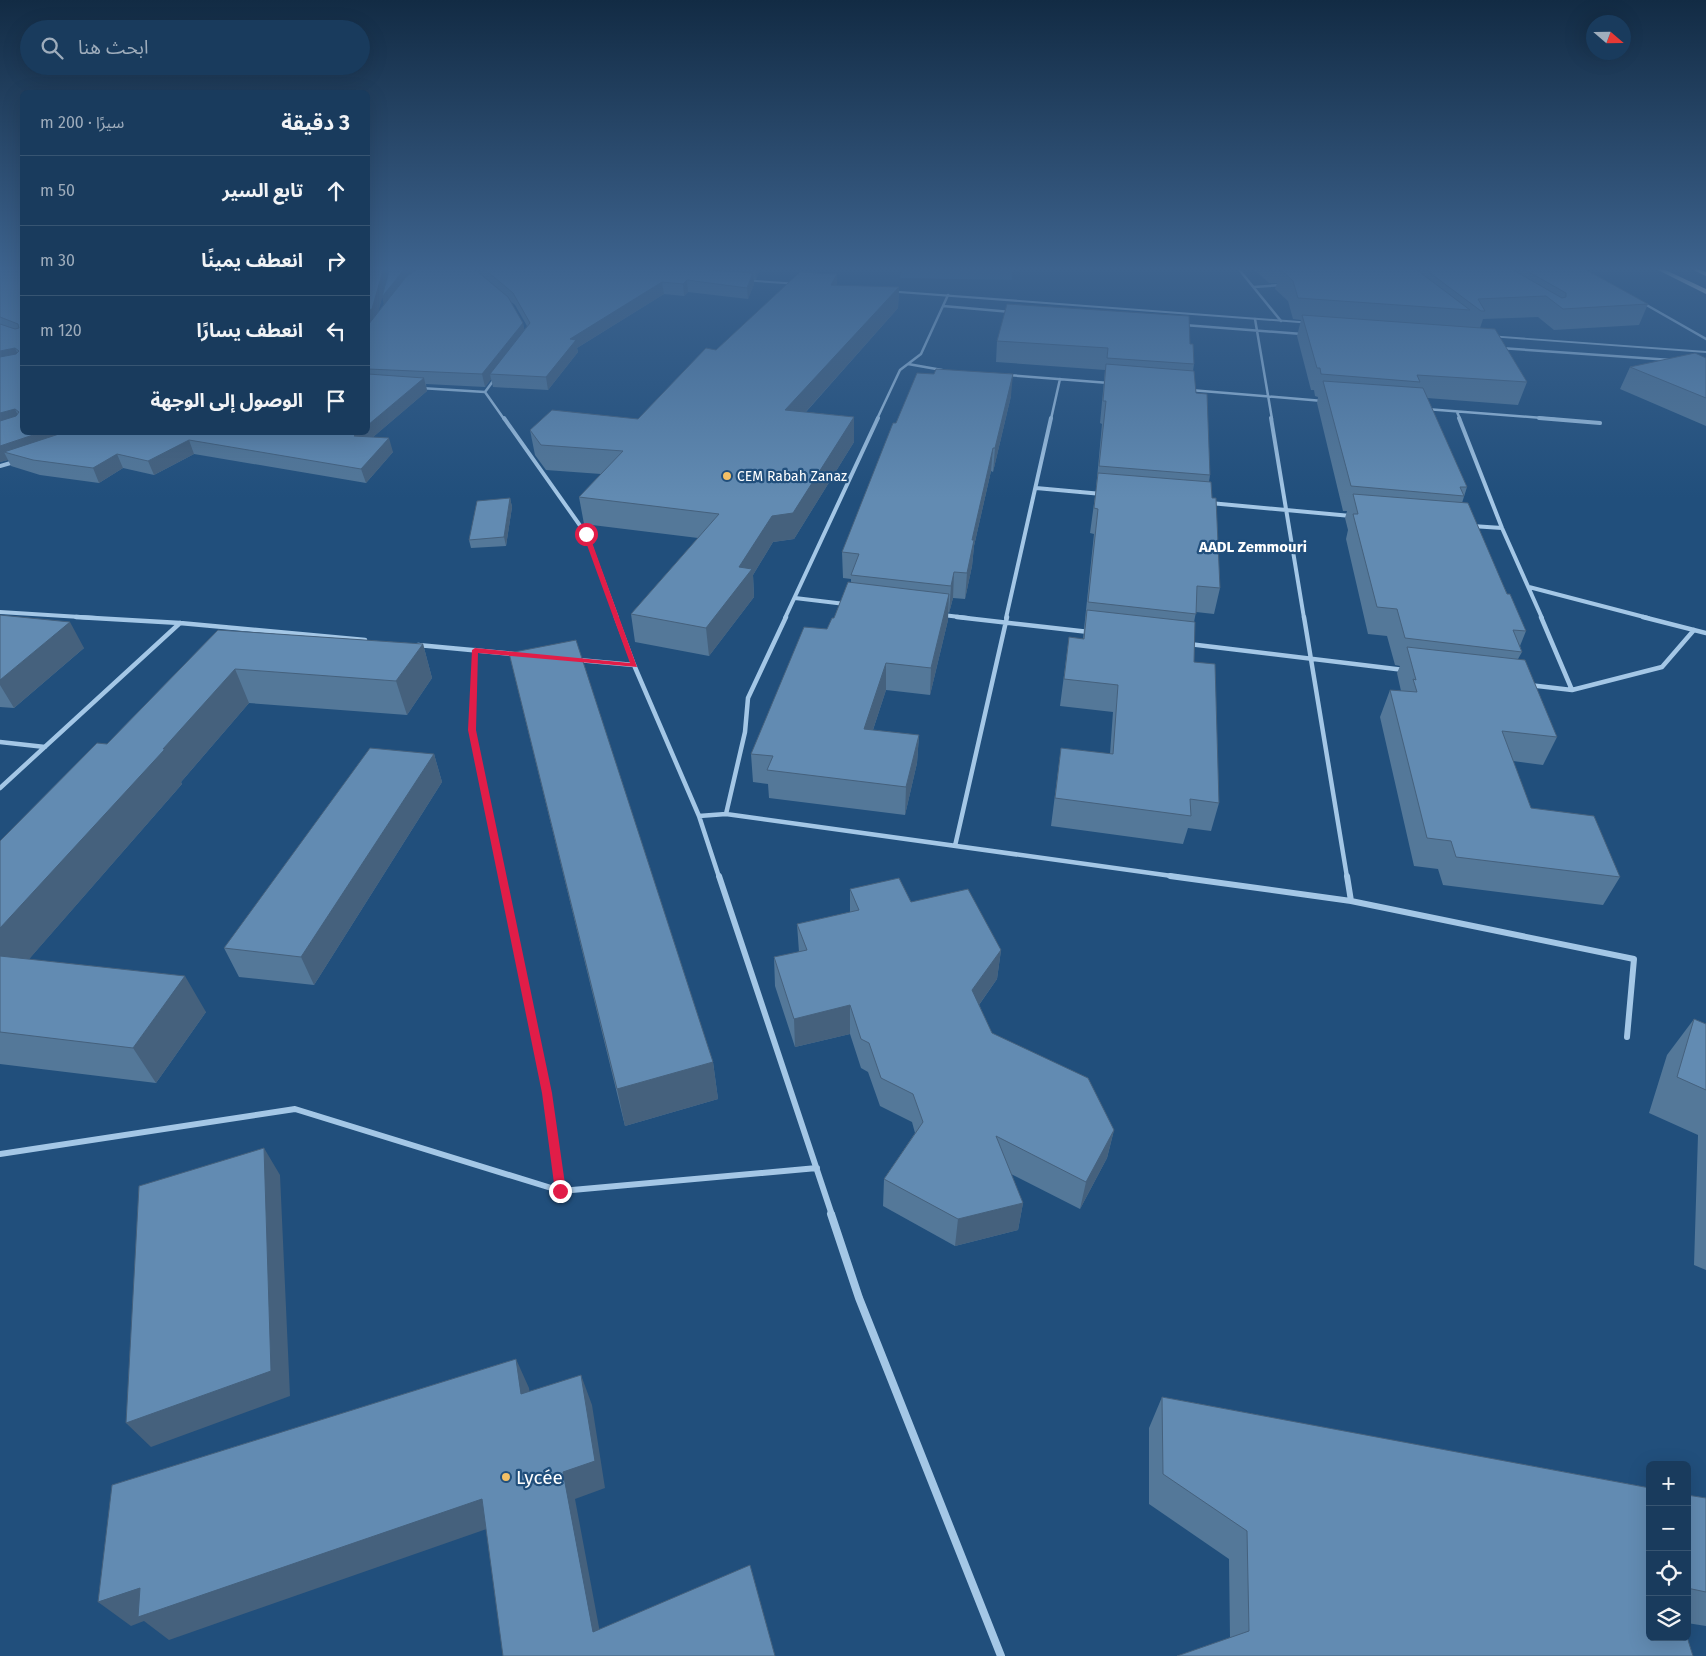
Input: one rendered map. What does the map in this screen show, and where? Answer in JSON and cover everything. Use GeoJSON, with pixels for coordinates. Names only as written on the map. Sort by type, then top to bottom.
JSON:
{"type":"FeatureCollection","features":[{"type":"Feature","properties":{"kind":"street"},"geometry":{"type":"LineString","coordinates":[[726,814],[745,732],[748,698],[900,370],[921,354],[925,344]]}},
{"type":"Feature","properties":{"kind":"street"},"geometry":{"type":"LineString","coordinates":[[1258,344],[1351,901]]}},
{"type":"Feature","properties":{"kind":"street"},"geometry":{"type":"LineString","coordinates":[[1598,344],[1706,352]]}},
{"type":"Feature","properties":{"kind":"street"},"geometry":{"type":"LineString","coordinates":[[1495,348],[1674,360]]}},
{"type":"Feature","properties":{"kind":"street"},"geometry":{"type":"LineString","coordinates":[[908,364],[947,370]]}},
{"type":"Feature","properties":{"kind":"street"},"geometry":{"type":"LineString","coordinates":[[485,392],[500,371]]}},
{"type":"Feature","properties":{"kind":"street"},"geometry":{"type":"LineString","coordinates":[[1003,375],[1119,384]]}},
{"type":"Feature","properties":{"kind":"street"},"geometry":{"type":"LineString","coordinates":[[956,846],[1060,379]]}},
{"type":"Feature","properties":{"kind":"street"},"geometry":{"type":"LineString","coordinates":[[416,388],[485,392]]}},
{"type":"Feature","properties":{"kind":"street"},"geometry":{"type":"LineString","coordinates":[[1188,390],[1324,401]]}},
{"type":"Feature","properties":{"kind":"street"},"geometry":{"type":"LineString","coordinates":[[485,392],[586,534],[634,665],[699,816],[859,1298],[1001,1656]]}},
{"type":"Feature","properties":{"kind":"street"},"geometry":{"type":"LineString","coordinates":[[1419,409],[1600,424]]}},
{"type":"Feature","properties":{"kind":"street"},"geometry":{"type":"LineString","coordinates":[[1457,412],[1502,528],[1572,690]]}},
{"type":"Feature","properties":{"kind":"street"},"geometry":{"type":"LineString","coordinates":[[0,466],[19,460]]}},
{"type":"Feature","properties":{"kind":"street"},"geometry":{"type":"LineString","coordinates":[[1036,488],[1103,494]]}},
{"type":"Feature","properties":{"kind":"street"},"geometry":{"type":"LineString","coordinates":[[1209,503],[1358,516]]}},
{"type":"Feature","properties":{"kind":"street"},"geometry":{"type":"LineString","coordinates":[[1464,525],[1502,528]]}},
{"type":"Feature","properties":{"kind":"street"},"geometry":{"type":"LineString","coordinates":[[1529,588],[1706,633]]}},
{"type":"Feature","properties":{"kind":"street"},"geometry":{"type":"LineString","coordinates":[[795,598],[852,604]]}},
{"type":"Feature","properties":{"kind":"street"},"geometry":{"type":"LineString","coordinates":[[0,612],[180,623],[367,640]]}},
{"type":"Feature","properties":{"kind":"street"},"geometry":{"type":"LineString","coordinates":[[939,614],[1094,633]]}},
{"type":"Feature","properties":{"kind":"street"},"geometry":{"type":"LineString","coordinates":[[0,788],[180,623]]}},
{"type":"Feature","properties":{"kind":"street"},"geometry":{"type":"LineString","coordinates":[[1524,684],[1572,690],[1662,667],[1694,630]]}},
{"type":"Feature","properties":{"kind":"street"},"geometry":{"type":"LineString","coordinates":[[1183,643],[1407,670]]}},
{"type":"Feature","properties":{"kind":"street"},"geometry":{"type":"LineString","coordinates":[[416,645],[525,655]]}},
{"type":"Feature","properties":{"kind":"street"},"geometry":{"type":"LineString","coordinates":[[475,650],[472,730],[547,1093],[560,1191]]}},
{"type":"Feature","properties":{"kind":"street"},"geometry":{"type":"LineString","coordinates":[[575,660],[634,665]]}},
{"type":"Feature","properties":{"kind":"street"},"geometry":{"type":"LineString","coordinates":[[0,742],[45,747]]}},
{"type":"Feature","properties":{"kind":"street"},"geometry":{"type":"LineString","coordinates":[[699,816],[726,814],[1351,901],[1634,959],[1627,1038]]}},
{"type":"Feature","properties":{"kind":"street"},"geometry":{"type":"LineString","coordinates":[[0,1154],[295,1109],[560,1191],[817,1168]]}},
{"type":"Feature","properties":{"kind":"building"},"geometry":{"type":"Polygon","coordinates":[[[0,344],[20,344],[20,435],[33,435],[0,446],[0,421],[16,416],[19,412],[15,409],[0,413],[0,357],[16,354],[19,351],[15,348],[0,351],[0,344]]]}},
{"type":"Feature","properties":{"kind":"building"},"geometry":{"type":"Polygon","coordinates":[[[370,344],[506,344],[482,374],[370,369],[370,344]]]}},
{"type":"Feature","properties":{"kind":"building"},"geometry":{"type":"Polygon","coordinates":[[[513,344],[573,344],[546,377],[490,374],[513,344]]]}},
{"type":"Feature","properties":{"kind":"building","name":"CEM Rabah Zanaz"},"geometry":{"type":"Polygon","coordinates":[[[722,344],[846,344],[785,410],[854,417],[793,513],[772,516],[739,567],[752,569],[706,628],[631,614],[719,514],[579,497],[623,451],[541,445],[530,430],[552,410],[638,419],[706,348],[716,350],[722,344]]]}},
{"type":"Feature","properties":{"kind":"building"},"geometry":{"type":"Polygon","coordinates":[[[1049,344],[1193,344],[1194,364],[1107,358],[1108,348],[1049,344]]]}},
{"type":"Feature","properties":{"kind":"building"},"geometry":{"type":"Polygon","coordinates":[[[1310,344],[1504,344],[1527,382],[1417,375],[1420,382],[1321,374],[1320,368],[1317,368],[1310,344]]]}},
{"type":"Feature","properties":{"kind":"building"},"geometry":{"type":"Polygon","coordinates":[[[1695,353],[1706,358],[1706,398],[1630,367],[1695,353]]]}},
{"type":"Feature","properties":{"kind":"building"},"geometry":{"type":"Polygon","coordinates":[[[1106,364],[1194,371],[1196,393],[1207,394],[1210,475],[1099,466],[1106,401],[1103,401],[1106,364]]]}},
{"type":"Feature","properties":{"kind":"building"},"geometry":{"type":"Polygon","coordinates":[[[936,369],[1013,374],[995,448],[993,448],[972,540],[974,540],[967,573],[954,572],[951,586],[851,575],[859,554],[842,552],[893,423],[896,423],[917,373],[934,374],[936,369]]]}},
{"type":"Feature","properties":{"kind":"building"},"geometry":{"type":"Polygon","coordinates":[[[370,374],[424,378],[370,423],[370,374]]]}},
{"type":"Feature","properties":{"kind":"building"},"geometry":{"type":"Polygon","coordinates":[[[1323,381],[1423,388],[1467,487],[1460,487],[1464,496],[1351,486],[1323,381]]]}},
{"type":"Feature","properties":{"kind":"building"},"geometry":{"type":"Polygon","coordinates":[[[56,435],[355,435],[389,438],[361,469],[189,440],[148,461],[117,454],[93,468],[33,460],[4,452],[56,435]]]}},
{"type":"Feature","properties":{"kind":"building"},"geometry":{"type":"Polygon","coordinates":[[[1098,473],[1211,482],[1212,498],[1216,498],[1220,588],[1197,586],[1196,614],[1088,602],[1098,509],[1094,508],[1098,473]]]}},
{"type":"Feature","properties":{"kind":"building"},"geometry":{"type":"Polygon","coordinates":[[[1353,494],[1468,503],[1507,594],[1510,594],[1526,631],[1513,630],[1522,652],[1405,638],[1397,609],[1377,607],[1353,514],[1358,514],[1353,494]]]}},
{"type":"Feature","properties":{"kind":"building"},"geometry":{"type":"Polygon","coordinates":[[[510,498],[504,537],[469,540],[477,501],[510,498]]]}},
{"type":"Feature","properties":{"kind":"building"},"geometry":{"type":"Polygon","coordinates":[[[848,582],[949,594],[931,668],[886,663],[864,729],[919,735],[906,787],[767,770],[773,756],[751,754],[804,627],[827,629],[832,618],[834,618],[848,582]]]}},
{"type":"Feature","properties":{"kind":"building"},"geometry":{"type":"Polygon","coordinates":[[[1087,610],[1195,622],[1194,662],[1215,664],[1219,803],[1190,799],[1191,816],[1055,798],[1061,748],[1113,754],[1118,685],[1064,679],[1069,637],[1084,639],[1087,610]]]}},
{"type":"Feature","properties":{"kind":"building"},"geometry":{"type":"Polygon","coordinates":[[[0,615],[70,622],[0,680],[0,615]]]}},
{"type":"Feature","properties":{"kind":"building"},"geometry":{"type":"Polygon","coordinates":[[[218,630],[423,644],[396,681],[235,669],[163,749],[165,749],[0,928],[0,841],[97,743],[107,744],[218,630]]]}},
{"type":"Feature","properties":{"kind":"building"},"geometry":{"type":"Polygon","coordinates":[[[576,640],[713,1062],[617,1089],[509,653],[576,640]]]}},
{"type":"Feature","properties":{"kind":"building"},"geometry":{"type":"Polygon","coordinates":[[[1407,647],[1525,660],[1557,737],[1502,731],[1531,808],[1594,816],[1620,877],[1456,857],[1451,841],[1427,838],[1390,690],[1417,692],[1413,679],[1416,680],[1407,647]]]}},
{"type":"Feature","properties":{"kind":"building"},"geometry":{"type":"Polygon","coordinates":[[[370,748],[434,754],[301,957],[224,948],[370,748]]]}},
{"type":"Feature","properties":{"kind":"building"},"geometry":{"type":"Polygon","coordinates":[[[899,878],[911,902],[968,889],[1001,950],[972,990],[992,1033],[1088,1078],[1114,1130],[1086,1182],[996,1136],[1023,1203],[958,1219],[884,1179],[923,1122],[913,1094],[881,1078],[869,1043],[861,1039],[850,1005],[794,1019],[774,957],[807,950],[797,924],[859,910],[850,889],[899,878]]]}},
{"type":"Feature","properties":{"kind":"building"},"geometry":{"type":"Polygon","coordinates":[[[0,956],[185,976],[133,1048],[0,1032],[0,956]]]}},
{"type":"Feature","properties":{"kind":"building"},"geometry":{"type":"Polygon","coordinates":[[[1694,1019],[1706,1024],[1706,1090],[1677,1077],[1694,1019]]]}},
{"type":"Feature","properties":{"kind":"building"},"geometry":{"type":"Polygon","coordinates":[[[264,1148],[271,1371],[126,1423],[139,1186],[264,1148]]]}},
{"type":"Feature","properties":{"kind":"building"},"geometry":{"type":"Polygon","coordinates":[[[516,1359],[521,1394],[581,1375],[595,1461],[563,1472],[593,1632],[750,1565],[775,1656],[503,1656],[482,1499],[138,1617],[140,1588],[98,1602],[112,1485],[516,1359]]]}},
{"type":"Feature","properties":{"kind":"building"},"geometry":{"type":"Polygon","coordinates":[[[1162,1397],[1646,1487],[1646,1641],[1688,1641],[1693,1656],[1177,1656],[1249,1631],[1247,1531],[1163,1474],[1162,1397]]]}},
{"type":"Feature","properties":{"kind":"building"},"geometry":{"type":"Polygon","coordinates":[[[1691,1496],[1706,1498],[1706,1592],[1691,1589],[1691,1496]]]}},
{"type":"Feature","properties":{"kind":"place","name":"CEM Rabah Zanaz"},"geometry":{"type":"Point","coordinates":[727,476]}},
{"type":"Feature","properties":{"kind":"place","name":"Lycée"},"geometry":{"type":"Point","coordinates":[506,1477]}},
{"type":"Feature","properties":{"kind":"district","name":"AADL Zemmouri"},"geometry":{"type":"Point","coordinates":[1253,547]}},
{"type":"Feature","properties":{"kind":"route"},"geometry":{"type":"LineString","coordinates":[[560,1191],[547,1093],[472,730],[473,674],[475,650],[634,665],[586,534]]}}]}
